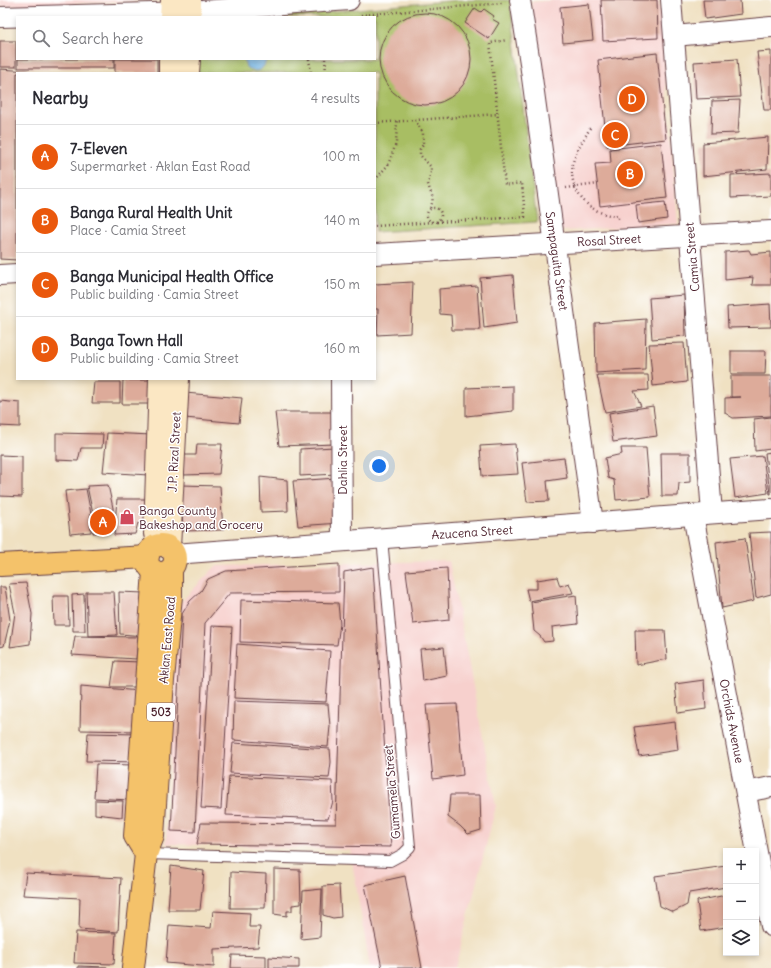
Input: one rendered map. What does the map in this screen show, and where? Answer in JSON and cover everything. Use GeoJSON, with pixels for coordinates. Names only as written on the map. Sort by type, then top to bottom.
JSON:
{"type":"FeatureCollection","features":[{"type":"Feature","properties":{"kind":"main road"},"geometry":{"type":"LineString","coordinates":[[170,60],[170,72]]}},
{"type":"Feature","properties":{"kind":"main road"},"geometry":{"type":"LineString","coordinates":[[188,72],[189,60]]}},
{"type":"Feature","properties":{"kind":"main road","name":"J.P. Rizal Street"},"geometry":{"type":"LineString","coordinates":[[160,380],[162,558]]}},
{"type":"Feature","properties":{"kind":"main road","name":"J.P. Rizal Street"},"geometry":{"type":"LineString","coordinates":[[162,558],[178,380]]}},
{"type":"Feature","properties":{"kind":"main road"},"geometry":{"type":"LineString","coordinates":[[0,565],[162,558]]}},
{"type":"Feature","properties":{"kind":"main road","name":"Aklan East Road"},"geometry":{"type":"LineString","coordinates":[[133,968],[146,854],[153,836],[170,596],[162,558]]}},
{"type":"Feature","properties":{"kind":"street","name":"Camia Street"},"geometry":{"type":"LineString","coordinates":[[671,0],[690,236],[703,514]]}},
{"type":"Feature","properties":{"kind":"street"},"geometry":{"type":"LineString","coordinates":[[26,16],[181,10],[277,3],[353,8]]}},
{"type":"Feature","properties":{"kind":"street","name":"Sampaguita Street"},"geometry":{"type":"LineString","coordinates":[[512,5],[547,190],[593,523]]}},
{"type":"Feature","properties":{"kind":"street"},"geometry":{"type":"LineString","coordinates":[[0,17],[16,16]]}},
{"type":"Feature","properties":{"kind":"street"},"geometry":{"type":"LineString","coordinates":[[674,36],[771,27]]}},
{"type":"Feature","properties":{"kind":"street","name":"Rosal Street"},"geometry":{"type":"LineString","coordinates":[[376,254],[771,231]]}},
{"type":"Feature","properties":{"kind":"street"},"geometry":{"type":"LineString","coordinates":[[0,275],[16,274]]}},
{"type":"Feature","properties":{"kind":"street","name":"Dahlia Street"},"geometry":{"type":"LineString","coordinates":[[341,380],[342,541]]}},
{"type":"Feature","properties":{"kind":"street","name":"Azucena Street"},"geometry":{"type":"LineString","coordinates":[[162,558],[342,541],[771,509]]}},
{"type":"Feature","properties":{"kind":"street","name":"Orchids Avenue"},"geometry":{"type":"LineString","coordinates":[[703,514],[746,792],[771,924]]}},
{"type":"Feature","properties":{"kind":"street"},"geometry":{"type":"LineString","coordinates":[[746,792],[771,787]]}},
{"type":"Feature","properties":{"kind":"lane","name":"Gumamela Street"},"geometry":{"type":"LineString","coordinates":[[146,854],[390,861],[410,847],[382,538]]}},
{"type":"Feature","properties":{"kind":"path"},"geometry":{"type":"LineString","coordinates":[[353,8],[503,3],[512,5]]}},
{"type":"Feature","properties":{"kind":"path"},"geometry":{"type":"LineString","coordinates":[[376,226],[525,217],[522,183],[505,185],[490,43],[507,40],[506,33]]}},
{"type":"Feature","properties":{"kind":"path"},"geometry":{"type":"LineString","coordinates":[[309,60],[311,72]]}},
{"type":"Feature","properties":{"kind":"path"},"geometry":{"type":"LineString","coordinates":[[325,60],[326,72]]}},
{"type":"Feature","properties":{"kind":"path"},"geometry":{"type":"LineString","coordinates":[[376,123],[498,114]]}},
{"type":"Feature","properties":{"kind":"path"},"geometry":{"type":"LineString","coordinates":[[415,120],[423,133],[423,145],[420,149],[420,155],[431,167],[428,184],[433,194],[433,199],[427,217],[432,222]]}},
{"type":"Feature","properties":{"kind":"path"},"geometry":{"type":"LineString","coordinates":[[376,179],[388,165],[396,144],[397,121]]}},
{"type":"Feature","properties":{"kind":"path"},"geometry":{"type":"LineString","coordinates":[[590,128],[574,157],[572,172],[575,187],[579,196],[589,207],[601,214],[618,216],[620,240]]}},
{"type":"Feature","properties":{"kind":"path"},"geometry":{"type":"LineString","coordinates":[[547,190],[598,184]]}},
{"type":"Feature","properties":{"kind":"path"},"geometry":{"type":"LineString","coordinates":[[429,210],[434,208],[440,211],[441,218],[438,222]]}},
{"type":"Feature","properties":{"kind":"shaded area"},"geometry":{"type":"Polygon","coordinates":[[[0,0],[164,0],[0,7],[0,0]]]}},
{"type":"Feature","properties":{"kind":"shaded area"},"geometry":{"type":"Polygon","coordinates":[[[555,0],[659,0],[678,224],[561,231],[531,2],[555,0]]]}},
{"type":"Feature","properties":{"kind":"shaded area"},"geometry":{"type":"Polygon","coordinates":[[[449,561],[496,806],[455,968],[370,968],[350,850],[166,844],[177,606],[216,566],[449,561]]]}},
{"type":"Feature","properties":{"kind":"green space"},"geometry":{"type":"Polygon","coordinates":[[[459,0],[510,0],[537,222],[376,232],[376,72],[196,72],[195,60],[376,60],[376,16],[279,16],[459,0]]]}},
{"type":"Feature","properties":{"kind":"water"},"geometry":{"type":"Polygon","coordinates":[[[244,60],[266,60],[261,69],[255,71],[246,67],[244,60]]]}},
{"type":"Feature","properties":{"kind":"building"},"geometry":{"type":"Polygon","coordinates":[[[601,0],[657,0],[658,38],[603,41],[601,0]]]}},
{"type":"Feature","properties":{"kind":"building"},"geometry":{"type":"Polygon","coordinates":[[[703,0],[740,0],[741,14],[705,19],[703,0]]]}},
{"type":"Feature","properties":{"kind":"building"},"geometry":{"type":"Polygon","coordinates":[[[589,4],[593,40],[563,43],[560,7],[589,4]]]}},
{"type":"Feature","properties":{"kind":"building"},"geometry":{"type":"Polygon","coordinates":[[[475,8],[481,12],[484,9],[494,16],[492,19],[499,23],[489,39],[465,23],[475,8]]]}},
{"type":"Feature","properties":{"kind":"building"},"geometry":{"type":"Polygon","coordinates":[[[425,13],[443,17],[457,27],[467,41],[471,59],[467,77],[457,91],[443,101],[425,105],[407,101],[393,91],[383,77],[379,59],[383,41],[393,27],[407,17],[425,13]]]}},
{"type":"Feature","properties":{"kind":"building"},"geometry":{"type":"Polygon","coordinates":[[[0,41],[16,41],[16,67],[0,67],[0,41]]]}},
{"type":"Feature","properties":{"kind":"building"},"geometry":{"type":"Polygon","coordinates":[[[771,51],[771,110],[764,110],[757,52],[771,51]]]}},
{"type":"Feature","properties":{"kind":"building"},"geometry":{"type":"Polygon","coordinates":[[[657,53],[666,139],[607,146],[598,60],[657,53]]]}},
{"type":"Feature","properties":{"kind":"building"},"geometry":{"type":"Polygon","coordinates":[[[737,59],[740,97],[696,99],[694,62],[737,59]]]}},
{"type":"Feature","properties":{"kind":"building"},"geometry":{"type":"Polygon","coordinates":[[[18,60],[114,60],[114,68],[18,68],[18,60]]]}},
{"type":"Feature","properties":{"kind":"building"},"geometry":{"type":"Polygon","coordinates":[[[115,60],[157,60],[157,72],[115,72],[115,60]]]}},
{"type":"Feature","properties":{"kind":"building"},"geometry":{"type":"Polygon","coordinates":[[[0,69],[28,71],[16,72],[16,260],[0,259],[0,69]]]}},
{"type":"Feature","properties":{"kind":"building"},"geometry":{"type":"Polygon","coordinates":[[[740,100],[738,133],[711,134],[712,101],[740,100]]]}},
{"type":"Feature","properties":{"kind":"building"},"geometry":{"type":"Polygon","coordinates":[[[768,137],[767,169],[703,176],[703,143],[768,137]]]}},
{"type":"Feature","properties":{"kind":"building"},"geometry":{"type":"Polygon","coordinates":[[[661,143],[667,198],[600,206],[595,164],[611,163],[610,149],[661,143]]]}},
{"type":"Feature","properties":{"kind":"building"},"geometry":{"type":"Polygon","coordinates":[[[771,173],[771,196],[731,198],[731,175],[771,173]]]}},
{"type":"Feature","properties":{"kind":"building"},"geometry":{"type":"Polygon","coordinates":[[[665,202],[667,219],[638,223],[636,205],[665,202]]]}},
{"type":"Feature","properties":{"kind":"building"},"geometry":{"type":"Polygon","coordinates":[[[749,250],[751,254],[771,252],[771,285],[752,285],[753,277],[725,280],[725,252],[749,250]]]}},
{"type":"Feature","properties":{"kind":"building"},"geometry":{"type":"Polygon","coordinates":[[[513,275],[517,323],[484,328],[480,278],[513,275]]]}},
{"type":"Feature","properties":{"kind":"building"},"geometry":{"type":"Polygon","coordinates":[[[413,282],[411,333],[377,335],[378,309],[376,309],[376,284],[413,282]]]}},
{"type":"Feature","properties":{"kind":"building"},"geometry":{"type":"Polygon","coordinates":[[[477,286],[480,330],[452,330],[451,315],[440,314],[439,289],[477,286]]]}},
{"type":"Feature","properties":{"kind":"building"},"geometry":{"type":"Polygon","coordinates":[[[684,295],[685,336],[652,339],[649,298],[684,295]]]}},
{"type":"Feature","properties":{"kind":"building"},"geometry":{"type":"Polygon","coordinates":[[[770,304],[771,327],[728,328],[727,307],[770,304]]]}},
{"type":"Feature","properties":{"kind":"building"},"geometry":{"type":"Polygon","coordinates":[[[646,319],[645,370],[596,373],[595,323],[646,319]]]}},
{"type":"Feature","properties":{"kind":"building"},"geometry":{"type":"Polygon","coordinates":[[[684,343],[687,382],[653,386],[649,344],[684,343]]]}},
{"type":"Feature","properties":{"kind":"building"},"geometry":{"type":"Polygon","coordinates":[[[731,351],[766,351],[765,374],[731,374],[731,351]]]}},
{"type":"Feature","properties":{"kind":"building"},"geometry":{"type":"Polygon","coordinates":[[[597,375],[648,375],[649,390],[634,391],[641,406],[605,412],[597,375]]]}},
{"type":"Feature","properties":{"kind":"building"},"geometry":{"type":"Polygon","coordinates":[[[731,376],[771,376],[771,416],[733,418],[725,413],[725,398],[741,397],[731,397],[731,376]]]}},
{"type":"Feature","properties":{"kind":"building"},"geometry":{"type":"Polygon","coordinates":[[[123,380],[151,380],[150,404],[122,404],[123,380]]]}},
{"type":"Feature","properties":{"kind":"building"},"geometry":{"type":"Polygon","coordinates":[[[94,382],[120,382],[120,403],[92,403],[94,382]]]}},
{"type":"Feature","properties":{"kind":"building"},"geometry":{"type":"Polygon","coordinates":[[[513,386],[513,411],[466,416],[466,388],[513,386]]]}},
{"type":"Feature","properties":{"kind":"building"},"geometry":{"type":"Polygon","coordinates":[[[185,393],[242,398],[239,423],[185,418],[185,393]]]}},
{"type":"Feature","properties":{"kind":"building"},"geometry":{"type":"Polygon","coordinates":[[[0,401],[20,403],[20,427],[0,426],[0,401]]]}},
{"type":"Feature","properties":{"kind":"building"},"geometry":{"type":"Polygon","coordinates":[[[653,406],[657,436],[613,442],[609,413],[653,406]]]}},
{"type":"Feature","properties":{"kind":"building"},"geometry":{"type":"Polygon","coordinates":[[[275,412],[334,412],[335,444],[279,446],[275,412]]]}},
{"type":"Feature","properties":{"kind":"building"},"geometry":{"type":"Polygon","coordinates":[[[771,417],[771,449],[755,451],[754,419],[771,417]]]}},
{"type":"Feature","properties":{"kind":"building"},"geometry":{"type":"Polygon","coordinates":[[[56,433],[103,434],[102,448],[81,448],[78,461],[56,460],[56,433]]]}},
{"type":"Feature","properties":{"kind":"building"},"geometry":{"type":"Polygon","coordinates":[[[107,433],[152,435],[148,475],[103,472],[107,433]]]}},
{"type":"Feature","properties":{"kind":"building"},"geometry":{"type":"Polygon","coordinates":[[[197,444],[222,444],[219,474],[183,475],[183,455],[196,455],[197,444]]]}},
{"type":"Feature","properties":{"kind":"building"},"geometry":{"type":"Polygon","coordinates":[[[515,444],[518,474],[482,476],[480,446],[515,444]]]}},
{"type":"Feature","properties":{"kind":"building"},"geometry":{"type":"Polygon","coordinates":[[[334,447],[336,474],[300,476],[300,449],[334,447]]]}},
{"type":"Feature","properties":{"kind":"building"},"geometry":{"type":"Polygon","coordinates":[[[621,448],[646,448],[650,497],[616,500],[614,480],[608,478],[605,458],[622,454],[621,448]]]}},
{"type":"Feature","properties":{"kind":"building"},"geometry":{"type":"Polygon","coordinates":[[[771,452],[771,494],[770,494],[765,453],[771,452]]]}},
{"type":"Feature","properties":{"kind":"building"},"geometry":{"type":"Polygon","coordinates":[[[661,453],[690,453],[690,482],[679,483],[678,496],[662,496],[661,453]]]}},
{"type":"Feature","properties":{"kind":"building"},"geometry":{"type":"Polygon","coordinates":[[[0,455],[22,456],[22,497],[0,496],[0,455]]]}},
{"type":"Feature","properties":{"kind":"building"},"geometry":{"type":"Polygon","coordinates":[[[763,456],[768,493],[735,498],[730,459],[763,456]]]}},
{"type":"Feature","properties":{"kind":"building"},"geometry":{"type":"Polygon","coordinates":[[[564,458],[567,478],[547,481],[549,501],[527,502],[522,463],[564,458]]]}},
{"type":"Feature","properties":{"kind":"building"},"geometry":{"type":"Polygon","coordinates":[[[260,477],[287,480],[288,511],[261,512],[260,477]]]}},
{"type":"Feature","properties":{"kind":"building"},"geometry":{"type":"Polygon","coordinates":[[[337,478],[340,523],[298,526],[293,481],[337,478]]]}},
{"type":"Feature","properties":{"kind":"building"},"geometry":{"type":"Polygon","coordinates":[[[108,485],[113,508],[112,532],[93,533],[93,514],[87,486],[108,485]]]}},
{"type":"Feature","properties":{"kind":"building"},"geometry":{"type":"Polygon","coordinates":[[[181,485],[220,486],[223,530],[183,531],[181,485]]]}},
{"type":"Feature","properties":{"kind":"building"},"geometry":{"type":"Polygon","coordinates":[[[86,489],[91,514],[91,532],[70,534],[65,491],[86,489]]]}},
{"type":"Feature","properties":{"kind":"building"},"geometry":{"type":"Polygon","coordinates":[[[117,499],[146,499],[145,523],[138,523],[135,534],[114,535],[117,499]]]}},
{"type":"Feature","properties":{"kind":"building"},"geometry":{"type":"Polygon","coordinates":[[[771,532],[771,594],[756,598],[749,533],[771,532]]]}},
{"type":"Feature","properties":{"kind":"building"},"geometry":{"type":"Polygon","coordinates":[[[745,538],[754,601],[722,608],[716,542],[745,538]]]}},
{"type":"Feature","properties":{"kind":"building"},"geometry":{"type":"Polygon","coordinates":[[[339,564],[339,592],[230,593],[205,623],[195,832],[171,831],[182,614],[190,601],[201,591],[208,579],[226,571],[339,564]]]}},
{"type":"Feature","properties":{"kind":"building"},"geometry":{"type":"Polygon","coordinates":[[[373,567],[391,847],[197,844],[201,823],[336,824],[344,572],[373,567]]]}},
{"type":"Feature","properties":{"kind":"building"},"geometry":{"type":"Polygon","coordinates":[[[447,568],[449,620],[413,624],[406,571],[447,568]]]}},
{"type":"Feature","properties":{"kind":"building"},"geometry":{"type":"Polygon","coordinates":[[[557,577],[560,586],[569,583],[573,593],[529,601],[526,589],[537,589],[537,580],[557,577]]]}},
{"type":"Feature","properties":{"kind":"building"},"geometry":{"type":"Polygon","coordinates":[[[26,583],[32,614],[30,644],[10,647],[15,613],[9,584],[26,583]]]}},
{"type":"Feature","properties":{"kind":"building"},"geometry":{"type":"Polygon","coordinates":[[[0,587],[5,587],[10,620],[4,646],[0,647],[0,587]]]}},
{"type":"Feature","properties":{"kind":"building"},"geometry":{"type":"Polygon","coordinates":[[[86,592],[114,592],[117,635],[88,636],[86,592]]]}},
{"type":"Feature","properties":{"kind":"building"},"geometry":{"type":"Polygon","coordinates":[[[119,592],[144,593],[144,636],[120,634],[119,592]]]}},
{"type":"Feature","properties":{"kind":"building"},"geometry":{"type":"Polygon","coordinates":[[[84,594],[85,631],[73,631],[72,595],[84,594]]]}},
{"type":"Feature","properties":{"kind":"building"},"geometry":{"type":"Polygon","coordinates":[[[576,595],[578,624],[552,627],[553,641],[544,642],[534,631],[531,602],[576,595]]]}},
{"type":"Feature","properties":{"kind":"building"},"geometry":{"type":"Polygon","coordinates":[[[53,596],[68,596],[69,625],[54,625],[53,596]]]}},
{"type":"Feature","properties":{"kind":"building"},"geometry":{"type":"Polygon","coordinates":[[[241,600],[338,603],[340,624],[337,645],[240,642],[241,600]]]}},
{"type":"Feature","properties":{"kind":"building"},"geometry":{"type":"Polygon","coordinates":[[[212,626],[232,627],[221,809],[201,808],[212,626]]]}},
{"type":"Feature","properties":{"kind":"building"},"geometry":{"type":"Polygon","coordinates":[[[635,630],[665,630],[667,659],[636,665],[635,630]]]}},
{"type":"Feature","properties":{"kind":"building"},"geometry":{"type":"Polygon","coordinates":[[[75,636],[138,637],[136,659],[72,655],[75,636]]]}},
{"type":"Feature","properties":{"kind":"building"},"geometry":{"type":"Polygon","coordinates":[[[237,644],[330,651],[326,702],[234,698],[237,644]]]}},
{"type":"Feature","properties":{"kind":"building"},"geometry":{"type":"Polygon","coordinates":[[[444,647],[447,676],[423,681],[420,649],[444,647]]]}},
{"type":"Feature","properties":{"kind":"building"},"geometry":{"type":"Polygon","coordinates":[[[115,661],[141,662],[138,687],[111,687],[115,661]]]}},
{"type":"Feature","properties":{"kind":"building"},"geometry":{"type":"Polygon","coordinates":[[[704,680],[706,709],[678,713],[675,684],[704,680]]]}},
{"type":"Feature","properties":{"kind":"building"},"geometry":{"type":"Polygon","coordinates":[[[81,686],[140,691],[137,731],[80,730],[81,686]]]}},
{"type":"Feature","properties":{"kind":"building"},"geometry":{"type":"Polygon","coordinates":[[[234,701],[328,704],[330,726],[328,747],[233,740],[234,701]]]}},
{"type":"Feature","properties":{"kind":"building"},"geometry":{"type":"Polygon","coordinates":[[[457,704],[463,775],[433,779],[426,705],[457,704]]]}},
{"type":"Feature","properties":{"kind":"building"},"geometry":{"type":"Polygon","coordinates":[[[675,722],[678,750],[639,756],[634,727],[675,722]]]}},
{"type":"Feature","properties":{"kind":"building"},"geometry":{"type":"Polygon","coordinates":[[[88,733],[138,734],[136,762],[86,761],[88,733]]]}},
{"type":"Feature","properties":{"kind":"building"},"geometry":{"type":"Polygon","coordinates":[[[233,743],[330,749],[331,762],[329,778],[230,773],[233,743]]]}},
{"type":"Feature","properties":{"kind":"building"},"geometry":{"type":"Polygon","coordinates":[[[96,764],[133,765],[129,800],[94,798],[96,764]]]}},
{"type":"Feature","properties":{"kind":"building"},"geometry":{"type":"Polygon","coordinates":[[[229,776],[332,781],[333,801],[328,819],[226,815],[229,776]]]}},
{"type":"Feature","properties":{"kind":"building"},"geometry":{"type":"Polygon","coordinates":[[[450,795],[480,795],[481,830],[468,834],[448,817],[450,795]]]}},
{"type":"Feature","properties":{"kind":"building"},"geometry":{"type":"Polygon","coordinates":[[[95,800],[123,801],[122,817],[95,814],[95,800]]]}},
{"type":"Feature","properties":{"kind":"building"},"geometry":{"type":"Polygon","coordinates":[[[171,866],[204,871],[200,910],[168,910],[171,866]]]}},
{"type":"Feature","properties":{"kind":"building"},"geometry":{"type":"Polygon","coordinates":[[[723,866],[723,887],[689,893],[687,905],[673,912],[660,906],[655,876],[723,866]]]}},
{"type":"Feature","properties":{"kind":"building"},"geometry":{"type":"Polygon","coordinates":[[[274,869],[300,870],[301,904],[292,905],[292,911],[287,911],[287,916],[274,914],[274,869]]]}},
{"type":"Feature","properties":{"kind":"building"},"geometry":{"type":"Polygon","coordinates":[[[231,872],[266,874],[265,908],[230,908],[231,872]]]}},
{"type":"Feature","properties":{"kind":"building"},"geometry":{"type":"Polygon","coordinates":[[[26,873],[121,878],[118,932],[79,929],[80,898],[23,895],[26,873]]]}},
{"type":"Feature","properties":{"kind":"building"},"geometry":{"type":"Polygon","coordinates":[[[405,876],[422,968],[382,968],[365,885],[405,876]]]}},
{"type":"Feature","properties":{"kind":"building"},"geometry":{"type":"Polygon","coordinates":[[[339,885],[341,917],[333,918],[323,915],[323,886],[339,885]]]}},
{"type":"Feature","properties":{"kind":"building"},"geometry":{"type":"Polygon","coordinates":[[[322,889],[320,937],[301,939],[303,891],[322,889]]]}},
{"type":"Feature","properties":{"kind":"building"},"geometry":{"type":"Polygon","coordinates":[[[723,896],[723,927],[701,931],[697,901],[723,896]]]}},
{"type":"Feature","properties":{"kind":"building"},"geometry":{"type":"Polygon","coordinates":[[[213,911],[250,913],[249,927],[260,927],[258,947],[214,949],[214,967],[166,963],[169,925],[211,928],[213,911]]]}},
{"type":"Feature","properties":{"kind":"building"},"geometry":{"type":"Polygon","coordinates":[[[76,932],[116,933],[114,964],[74,963],[76,932]]]}},
{"type":"Feature","properties":{"kind":"building"},"geometry":{"type":"Polygon","coordinates":[[[232,955],[266,956],[266,968],[231,968],[232,955]]]}},
{"type":"Feature","properties":{"kind":"building"},"geometry":{"type":"Polygon","coordinates":[[[269,957],[299,959],[299,968],[269,968],[269,957]]]}},
{"type":"Feature","properties":{"kind":"building"},"geometry":{"type":"Polygon","coordinates":[[[78,966],[107,967],[107,968],[78,968],[78,966]]]}},
{"type":"Feature","properties":{"kind":"place","name":"Banga Town Hall"},"geometry":{"type":"Point","coordinates":[632,99]}},
{"type":"Feature","properties":{"kind":"place","name":"Banga Municipal Health Office"},"geometry":{"type":"Point","coordinates":[615,135]}},
{"type":"Feature","properties":{"kind":"place","name":"Banga Rural Health Unit"},"geometry":{"type":"Point","coordinates":[630,174]}},
{"type":"Feature","properties":{"kind":"place","name":"Banga County Bakeshop and Grocery"},"geometry":{"type":"Point","coordinates":[127,517]}},
{"type":"Feature","properties":{"kind":"place","name":"7-Eleven"},"geometry":{"type":"Point","coordinates":[103,522]}}]}
